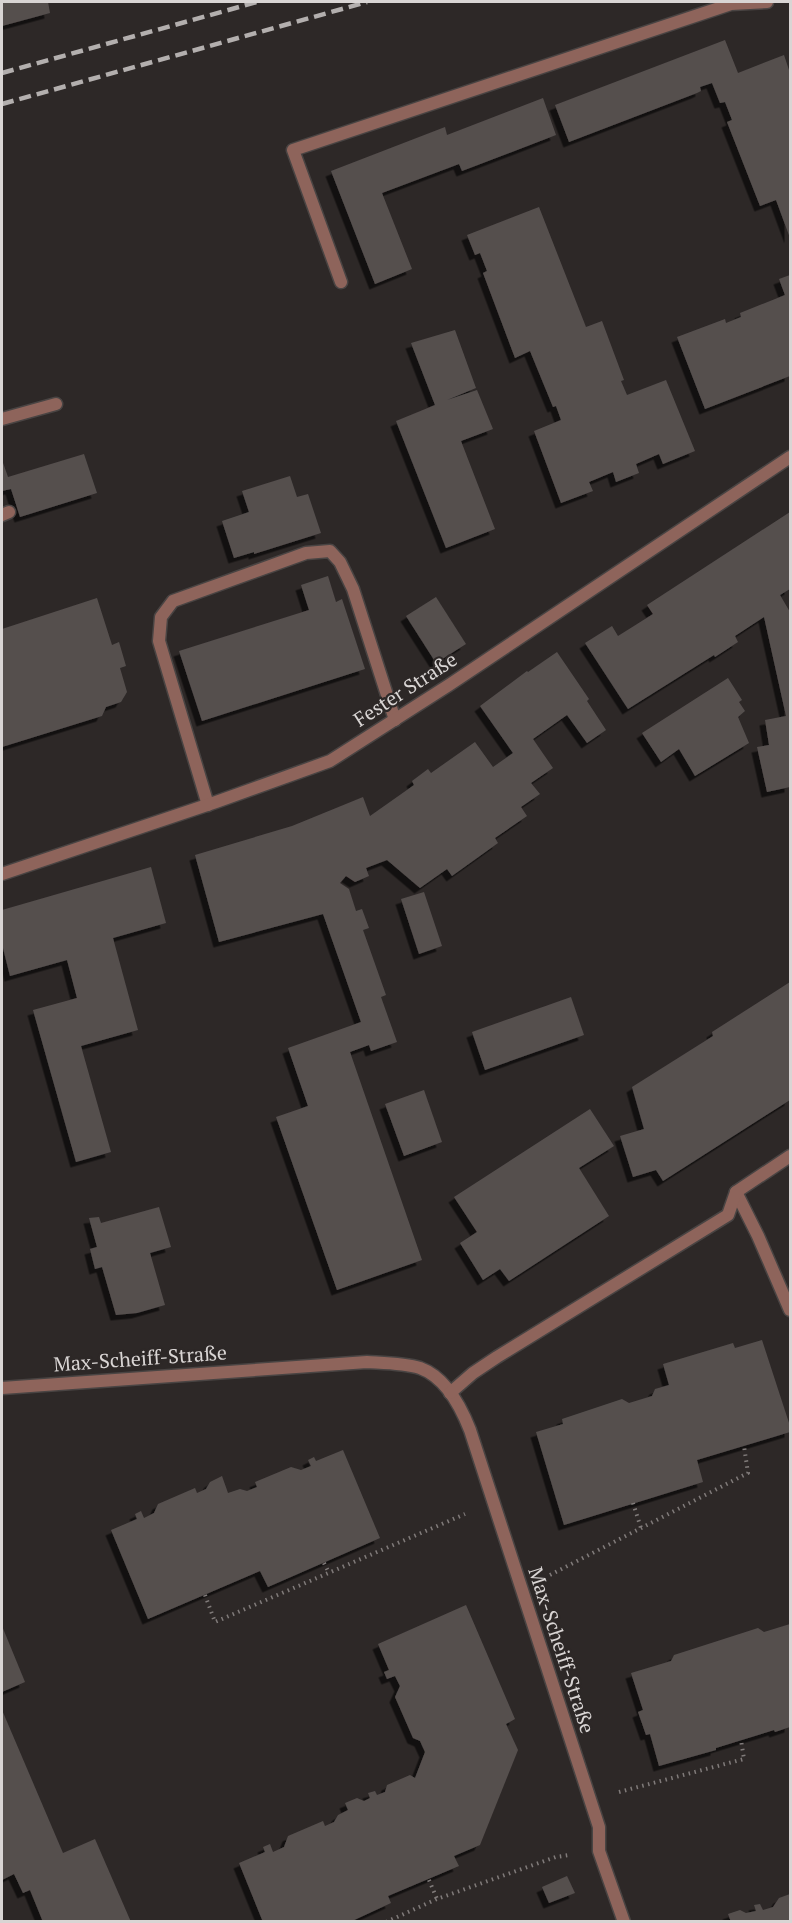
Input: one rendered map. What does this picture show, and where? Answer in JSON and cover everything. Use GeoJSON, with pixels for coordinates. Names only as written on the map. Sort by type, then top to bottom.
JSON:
{"type":"FeatureCollection","features":[{"type":"Feature","properties":{"kind":"street"},"geometry":{"type":"LineString","coordinates":[[341,282],[293,150],[731,4],[766,2]]}},
{"type":"Feature","properties":{"kind":"street"},"geometry":{"type":"LineString","coordinates":[[2,419],[56,404]]}},
{"type":"Feature","properties":{"kind":"street","name":"Fester Straße"},"geometry":{"type":"LineString","coordinates":[[2,874],[208,805],[330,761],[790,457]]}},
{"type":"Feature","properties":{"kind":"street"},"geometry":{"type":"LineString","coordinates":[[208,805],[159,641],[161,617],[173,601],[306,553],[330,551],[340,562],[353,589],[395,720]]}},
{"type":"Feature","properties":{"kind":"street"},"geometry":{"type":"LineString","coordinates":[[450,1393],[473,1373],[497,1357],[728,1215],[736,1192],[790,1156]]}},
{"type":"Feature","properties":{"kind":"street"},"geometry":{"type":"LineString","coordinates":[[736,1192],[790,1310]]}},
{"type":"Feature","properties":{"kind":"street","name":"Max-Scheiff-Straße"},"geometry":{"type":"LineString","coordinates":[[2,1388],[367,1362],[421,1368],[442,1384],[460,1406],[470,1430],[599,1827],[599,1851],[624,1922]]}},
{"type":"Feature","properties":{"kind":"path"},"geometry":{"type":"LineString","coordinates":[[520,1584],[556,1573],[748,1473],[744,1446]]}},
{"type":"Feature","properties":{"kind":"path"},"geometry":{"type":"LineString","coordinates":[[205,1595],[215,1622],[493,1501]]}},
{"type":"Feature","properties":{"kind":"path"},"geometry":{"type":"LineString","coordinates":[[633,1503],[641,1528]]}},
{"type":"Feature","properties":{"kind":"path"},"geometry":{"type":"LineString","coordinates":[[324,1563],[329,1574]]}},
{"type":"Feature","properties":{"kind":"path"},"geometry":{"type":"LineString","coordinates":[[590,1800],[744,1759],[741,1740]]}},
{"type":"Feature","properties":{"kind":"path"},"geometry":{"type":"LineString","coordinates":[[386,1922],[437,1899],[556,1857],[599,1851]]}},
{"type":"Feature","properties":{"kind":"path"},"geometry":{"type":"LineString","coordinates":[[429,1880],[437,1899]]}},
{"type":"Feature","properties":{"kind":"building"},"geometry":{"type":"Polygon","coordinates":[[[2,2],[48,2],[50,13],[2,26],[2,2]]]}},
{"type":"Feature","properties":{"kind":"building"},"geometry":{"type":"Polygon","coordinates":[[[725,40],[738,73],[784,55],[790,73],[790,238],[776,200],[760,206],[727,122],[732,120],[725,102],[720,103],[712,83],[700,87],[701,91],[697,93],[569,142],[555,105],[725,40]]]}},
{"type":"Feature","properties":{"kind":"building"},"geometry":{"type":"Polygon","coordinates":[[[543,98],[556,135],[462,171],[459,164],[382,193],[412,269],[375,284],[331,171],[445,127],[447,135],[543,98]]]}},
{"type":"Feature","properties":{"kind":"building"},"geometry":{"type":"Polygon","coordinates":[[[539,207],[586,327],[602,321],[624,380],[621,381],[627,395],[666,380],[695,451],[663,464],[659,454],[636,464],[639,473],[616,482],[613,472],[589,482],[593,491],[561,503],[534,431],[561,420],[556,406],[553,407],[530,351],[515,358],[483,273],[487,271],[480,253],[475,255],[467,235],[539,207]]]}},
{"type":"Feature","properties":{"kind":"building"},"geometry":{"type":"Polygon","coordinates":[[[790,275],[790,376],[705,409],[677,337],[725,319],[726,323],[741,317],[740,313],[785,295],[779,279],[790,275]]]}},
{"type":"Feature","properties":{"kind":"building"},"geometry":{"type":"Polygon","coordinates":[[[455,330],[476,388],[447,400],[477,390],[493,429],[461,441],[495,529],[446,548],[396,421],[435,405],[411,343],[455,330]]]}},
{"type":"Feature","properties":{"kind":"building"},"geometry":{"type":"Polygon","coordinates":[[[84,454],[97,493],[20,517],[11,489],[2,491],[2,460],[8,477],[84,454]]]}},
{"type":"Feature","properties":{"kind":"building"},"geometry":{"type":"Polygon","coordinates":[[[290,476],[297,497],[308,494],[321,533],[234,558],[222,521],[249,512],[242,491],[290,476]]]}},
{"type":"Feature","properties":{"kind":"building"},"geometry":{"type":"Polygon","coordinates":[[[790,512],[790,589],[780,595],[790,612],[790,787],[767,792],[757,747],[769,745],[765,720],[786,716],[764,617],[735,636],[738,642],[628,709],[585,643],[612,626],[618,636],[653,614],[647,605],[790,512]]]}},
{"type":"Feature","properties":{"kind":"building"},"geometry":{"type":"Polygon","coordinates":[[[328,576],[336,602],[342,599],[365,669],[202,721],[179,651],[309,610],[301,585],[328,576]]]}},
{"type":"Feature","properties":{"kind":"building"},"geometry":{"type":"Polygon","coordinates":[[[436,597],[466,644],[436,663],[406,616],[436,597]]]}},
{"type":"Feature","properties":{"kind":"building"},"geometry":{"type":"Polygon","coordinates":[[[97,598],[112,645],[119,642],[126,666],[120,668],[127,692],[121,702],[106,707],[102,716],[2,747],[2,629],[97,598]]]}},
{"type":"Feature","properties":{"kind":"building"},"geometry":{"type":"Polygon","coordinates":[[[557,652],[589,699],[587,701],[606,730],[587,743],[567,715],[533,739],[553,768],[531,783],[540,794],[521,807],[527,816],[495,838],[498,843],[452,876],[447,869],[420,888],[387,860],[366,868],[369,876],[355,882],[346,876],[340,883],[349,889],[356,911],[362,909],[369,928],[363,930],[386,995],[381,997],[397,1042],[371,1051],[369,1045],[350,1052],[422,1260],[337,1290],[276,1117],[308,1106],[288,1048],[361,1022],[323,914],[219,942],[195,855],[292,826],[363,797],[370,816],[414,785],[412,781],[428,769],[431,773],[475,742],[493,767],[513,753],[480,706],[557,652]]]}},
{"type":"Feature","properties":{"kind":"building"},"geometry":{"type":"Polygon","coordinates":[[[728,678],[742,700],[739,702],[745,711],[738,717],[749,743],[695,776],[679,749],[661,762],[642,733],[728,678]]]}},
{"type":"Feature","properties":{"kind":"building"},"geometry":{"type":"Polygon","coordinates":[[[151,867],[166,923],[113,938],[138,1030],[81,1046],[111,1152],[76,1162],[33,1010],[77,998],[67,960],[10,976],[2,944],[2,910],[151,867]]]}},
{"type":"Feature","properties":{"kind":"building"},"geometry":{"type":"Polygon","coordinates":[[[424,892],[442,946],[419,954],[401,899],[424,892]]]}},
{"type":"Feature","properties":{"kind":"building"},"geometry":{"type":"Polygon","coordinates":[[[790,982],[790,1100],[663,1181],[656,1170],[633,1177],[620,1136],[644,1129],[632,1087],[713,1036],[712,1032],[790,982]]]}},
{"type":"Feature","properties":{"kind":"building"},"geometry":{"type":"Polygon","coordinates":[[[571,997],[584,1035],[485,1070],[472,1032],[571,997]]]}},
{"type":"Feature","properties":{"kind":"building"},"geometry":{"type":"Polygon","coordinates":[[[424,1090],[442,1142],[404,1156],[385,1104],[424,1090]]]}},
{"type":"Feature","properties":{"kind":"building"},"geometry":{"type":"Polygon","coordinates":[[[590,1109],[614,1146],[579,1168],[609,1216],[509,1281],[500,1269],[483,1280],[460,1243],[477,1232],[454,1197],[590,1109]]]}},
{"type":"Feature","properties":{"kind":"building"},"geometry":{"type":"Polygon","coordinates":[[[159,1207],[171,1247],[150,1253],[165,1305],[137,1313],[116,1315],[102,1267],[95,1269],[90,1249],[97,1247],[89,1218],[99,1217],[101,1223],[159,1207]]]}},
{"type":"Feature","properties":{"kind":"building"},"geometry":{"type":"Polygon","coordinates":[[[762,1340],[790,1432],[697,1460],[703,1482],[564,1525],[536,1432],[563,1424],[562,1419],[622,1399],[629,1403],[652,1396],[655,1389],[669,1385],[663,1364],[733,1343],[735,1348],[762,1340]]]}},
{"type":"Feature","properties":{"kind":"building"},"geometry":{"type":"Polygon","coordinates":[[[343,1450],[380,1538],[268,1587],[260,1571],[148,1619],[111,1530],[137,1519],[135,1514],[141,1511],[144,1518],[154,1513],[158,1504],[195,1488],[197,1493],[206,1489],[210,1482],[222,1476],[228,1493],[240,1489],[247,1491],[257,1487],[255,1482],[291,1467],[301,1470],[311,1466],[308,1460],[314,1457],[316,1461],[343,1450]]]}},
{"type":"Feature","properties":{"kind":"building"},"geometry":{"type":"Polygon","coordinates":[[[466,1605],[515,1719],[506,1724],[518,1750],[480,1845],[454,1856],[459,1866],[388,1896],[391,1903],[350,1922],[263,1922],[239,1863],[265,1852],[263,1847],[270,1844],[273,1852],[284,1847],[288,1836],[323,1821],[325,1826],[334,1822],[338,1815],[348,1810],[345,1803],[357,1798],[364,1801],[370,1798],[368,1793],[375,1791],[377,1795],[385,1792],[387,1785],[410,1775],[415,1778],[425,1752],[420,1741],[413,1738],[395,1697],[400,1686],[395,1676],[387,1679],[384,1672],[389,1670],[378,1644],[466,1605]]]}},
{"type":"Feature","properties":{"kind":"building"},"geometry":{"type":"Polygon","coordinates":[[[790,1624],[790,1727],[659,1766],[650,1734],[646,1735],[638,1712],[643,1710],[631,1673],[671,1661],[674,1655],[758,1628],[764,1632],[790,1624]]]}},
{"type":"Feature","properties":{"kind":"building"},"geometry":{"type":"Polygon","coordinates":[[[2,1626],[25,1682],[2,1692],[2,1626]]]}},
{"type":"Feature","properties":{"kind":"building"},"geometry":{"type":"Polygon","coordinates":[[[2,1710],[63,1853],[95,1839],[131,1922],[43,1922],[30,1890],[23,1893],[14,1874],[2,1880],[2,1710]]]}},
{"type":"Feature","properties":{"kind":"building"},"geometry":{"type":"Polygon","coordinates":[[[567,1876],[575,1893],[549,1903],[542,1887],[567,1876]]]}},
{"type":"Feature","properties":{"kind":"building"},"geometry":{"type":"Polygon","coordinates":[[[790,1894],[790,1922],[731,1922],[728,1914],[740,1910],[746,1913],[756,1911],[754,1905],[760,1904],[763,1910],[773,1907],[779,1898],[790,1894]]]}},
{"type":"Feature","properties":{"kind":"railway"},"geometry":{"type":"LineString","coordinates":[[2,73],[257,2]]}},
{"type":"Feature","properties":{"kind":"railway"},"geometry":{"type":"LineString","coordinates":[[2,104],[367,2]]}}]}
